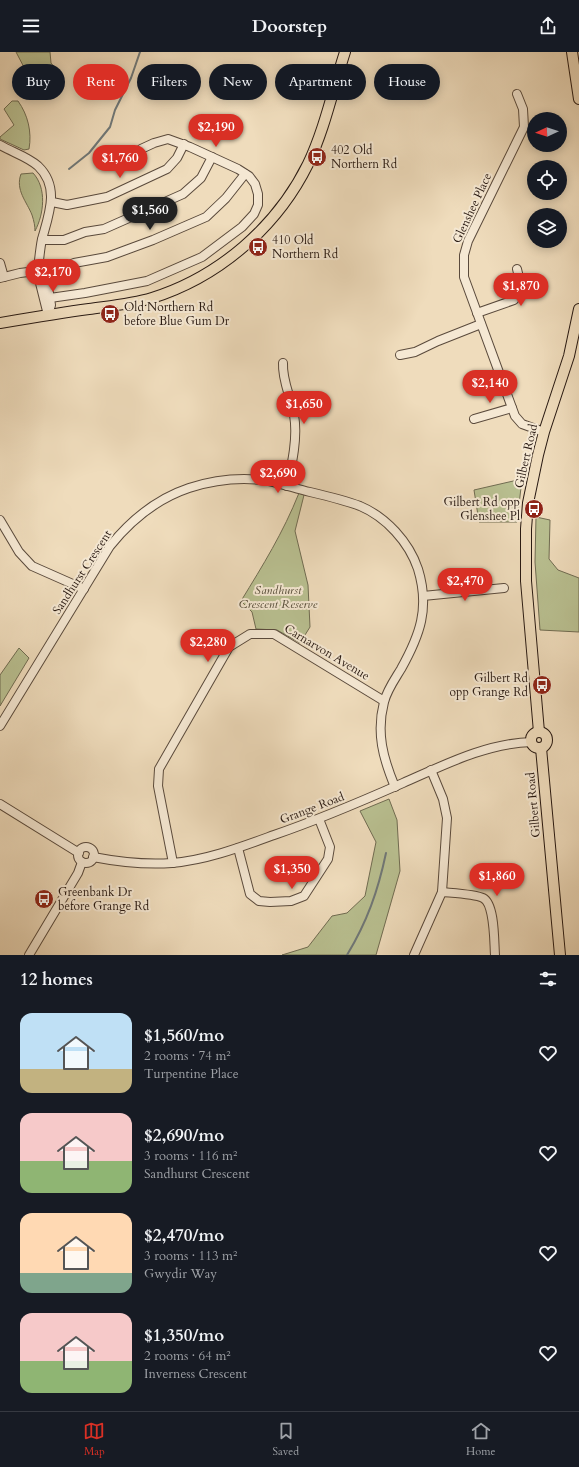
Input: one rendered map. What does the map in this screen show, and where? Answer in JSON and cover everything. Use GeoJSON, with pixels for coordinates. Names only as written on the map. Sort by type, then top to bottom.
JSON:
{"type":"FeatureCollection","features":[{"type":"Feature","properties":{"kind":"main road"},"geometry":{"type":"LineString","coordinates":[[0,323],[150,298],[180,288],[205,275],[250,242],[282,206],[308,164],[323,124],[345,52]]}},
{"type":"Feature","properties":{"kind":"main road"},"geometry":{"type":"LineString","coordinates":[[572,52],[579,99]]}},
{"type":"Feature","properties":{"kind":"main road","name":"Gilbert Road"},"geometry":{"type":"LineString","coordinates":[[560,955],[536,745],[545,745],[547,740],[545,735],[539,732],[526,581],[525,542],[528,503],[538,455],[569,356],[579,309]]}},
{"type":"Feature","properties":{"kind":"street","name":"Glenshee Place"},"geometry":{"type":"LineString","coordinates":[[517,94],[523,109],[524,126],[468,242],[464,255],[464,277],[515,416],[522,424],[544,432]]}},
{"type":"Feature","properties":{"kind":"street"},"geometry":{"type":"LineString","coordinates":[[50,298],[147,281],[169,272],[202,257],[242,227],[254,214],[258,205],[258,194],[255,184],[245,174],[184,144],[168,139],[141,149]]}},
{"type":"Feature","properties":{"kind":"street"},"geometry":{"type":"LineString","coordinates":[[52,202],[67,206],[113,194],[167,169],[177,158],[184,144]]}},
{"type":"Feature","properties":{"kind":"street"},"geometry":{"type":"LineString","coordinates":[[0,145],[39,167],[50,184],[52,202],[42,240],[39,273],[48,315]]}},
{"type":"Feature","properties":{"kind":"street"},"geometry":{"type":"LineString","coordinates":[[42,240],[64,240],[84,232],[104,229],[183,194],[200,178],[212,157]]}},
{"type":"Feature","properties":{"kind":"street"},"geometry":{"type":"LineString","coordinates":[[0,263],[2,278],[20,273],[53,272],[74,263],[108,257],[153,240],[206,217],[226,198],[245,174]]}},
{"type":"Feature","properties":{"kind":"street"},"geometry":{"type":"LineString","coordinates":[[477,313],[514,300],[519,281],[516,269]]}},
{"type":"Feature","properties":{"kind":"street"},"geometry":{"type":"LineString","coordinates":[[39,273],[50,298],[51,305],[48,315]]}},
{"type":"Feature","properties":{"kind":"street"},"geometry":{"type":"LineString","coordinates":[[400,355],[415,352],[481,324]]}},
{"type":"Feature","properties":{"kind":"street"},"geometry":{"type":"LineString","coordinates":[[283,363],[282,372],[294,416],[294,453],[287,486]]}},
{"type":"Feature","properties":{"kind":"street"},"geometry":{"type":"LineString","coordinates":[[474,419],[512,408]]}},
{"type":"Feature","properties":{"kind":"street","name":"Sandhurst Crescent"},"geometry":{"type":"LineString","coordinates":[[0,726],[101,559],[119,534],[141,514],[172,495],[202,484],[238,479],[253,479],[342,500],[361,507],[380,518],[396,532],[409,549],[418,568],[423,596],[422,622],[418,636],[384,701],[381,719],[380,738],[385,762],[395,787]]}},
{"type":"Feature","properties":{"kind":"street"},"geometry":{"type":"LineString","coordinates":[[0,520],[19,552],[32,566],[84,589]]}},
{"type":"Feature","properties":{"kind":"street"},"geometry":{"type":"LineString","coordinates":[[423,596],[504,588]]}},
{"type":"Feature","properties":{"kind":"street","name":"Carnarvon Avenue"},"geometry":{"type":"LineString","coordinates":[[173,863],[158,786],[159,769],[229,647],[250,634],[274,634],[384,701]]}},
{"type":"Feature","properties":{"kind":"street","name":"Grange Road"},"geometry":{"type":"LineString","coordinates":[[93,857],[134,863],[173,863],[210,856],[238,848],[319,819],[470,754],[498,746],[536,745]]}},
{"type":"Feature","properties":{"kind":"street"},"geometry":{"type":"LineString","coordinates":[[414,955],[442,892],[447,818],[443,799],[431,770]]}},
{"type":"Feature","properties":{"kind":"street"},"geometry":{"type":"LineString","coordinates":[[0,804],[79,853]]}},
{"type":"Feature","properties":{"kind":"street"},"geometry":{"type":"LineString","coordinates":[[238,848],[250,894],[259,901],[290,901],[304,896],[328,859],[330,847],[319,819]]}},
{"type":"Feature","properties":{"kind":"street"},"geometry":{"type":"LineString","coordinates":[[88,848],[92,852],[93,857],[89,862],[82,862],[79,859],[79,853],[82,849],[88,848]]}},
{"type":"Feature","properties":{"kind":"street"},"geometry":{"type":"LineString","coordinates":[[29,955],[78,873],[82,862]]}},
{"type":"Feature","properties":{"kind":"street"},"geometry":{"type":"LineString","coordinates":[[442,892],[480,897],[486,900],[491,908],[495,955]]}},
{"type":"Feature","properties":{"kind":"green space"},"geometry":{"type":"Polygon","coordinates":[[[16,52],[50,52],[52,64],[22,64],[16,52]]]}},
{"type":"Feature","properties":{"kind":"green space"},"geometry":{"type":"Polygon","coordinates":[[[12,101],[18,101],[27,118],[30,136],[29,149],[24,150],[0,139],[0,137],[14,125],[4,109],[12,101]]]}},
{"type":"Feature","properties":{"kind":"green space"},"geometry":{"type":"Polygon","coordinates":[[[33,173],[40,186],[43,201],[40,217],[35,231],[32,215],[22,196],[19,185],[21,174],[33,173]]]}},
{"type":"Feature","properties":{"kind":"green space"},"geometry":{"type":"Polygon","coordinates":[[[522,479],[517,522],[479,522],[474,490],[522,479]]]}},
{"type":"Feature","properties":{"kind":"green space","name":"Sandhurst Crescent Reserve"},"geometry":{"type":"Polygon","coordinates":[[[299,493],[304,495],[295,531],[308,585],[310,627],[300,643],[277,630],[256,629],[252,612],[241,601],[265,562],[293,508],[299,493]]]}},
{"type":"Feature","properties":{"kind":"green space"},"geometry":{"type":"Polygon","coordinates":[[[536,517],[550,520],[549,559],[558,570],[579,578],[579,632],[540,630],[535,562],[536,517]]]}},
{"type":"Feature","properties":{"kind":"green space"},"geometry":{"type":"Polygon","coordinates":[[[19,648],[29,658],[0,706],[0,675],[19,648]]]}},
{"type":"Feature","properties":{"kind":"green space"},"geometry":{"type":"Polygon","coordinates":[[[389,799],[397,820],[400,871],[376,955],[282,955],[308,947],[332,916],[347,913],[365,896],[376,842],[360,811],[389,799]]]}},
{"type":"Feature","properties":{"kind":"waterway"},"geometry":{"type":"LineString","coordinates":[[69,169],[89,153],[110,127],[115,110],[131,78],[140,52]]}},
{"type":"Feature","properties":{"kind":"waterway"},"geometry":{"type":"LineString","coordinates":[[347,955],[371,906],[386,853]]}},
{"type":"Feature","properties":{"kind":"place","name":"402 Old Northern Rd"},"geometry":{"type":"Point","coordinates":[317,157]}},
{"type":"Feature","properties":{"kind":"place","name":"410 Old Northern Rd"},"geometry":{"type":"Point","coordinates":[258,247]}},
{"type":"Feature","properties":{"kind":"place","name":"Old Northern Rd before Blue Gum Dr"},"geometry":{"type":"Point","coordinates":[110,314]}},
{"type":"Feature","properties":{"kind":"place","name":"Gilbert Rd opp Glenshee Pl"},"geometry":{"type":"Point","coordinates":[534,509]}},
{"type":"Feature","properties":{"kind":"place","name":"Gilbert Rd opp Grange Rd"},"geometry":{"type":"Point","coordinates":[542,685]}},
{"type":"Feature","properties":{"kind":"place","name":"Greenbank Dr before Grange Rd"},"geometry":{"type":"Point","coordinates":[44,899]}}]}
